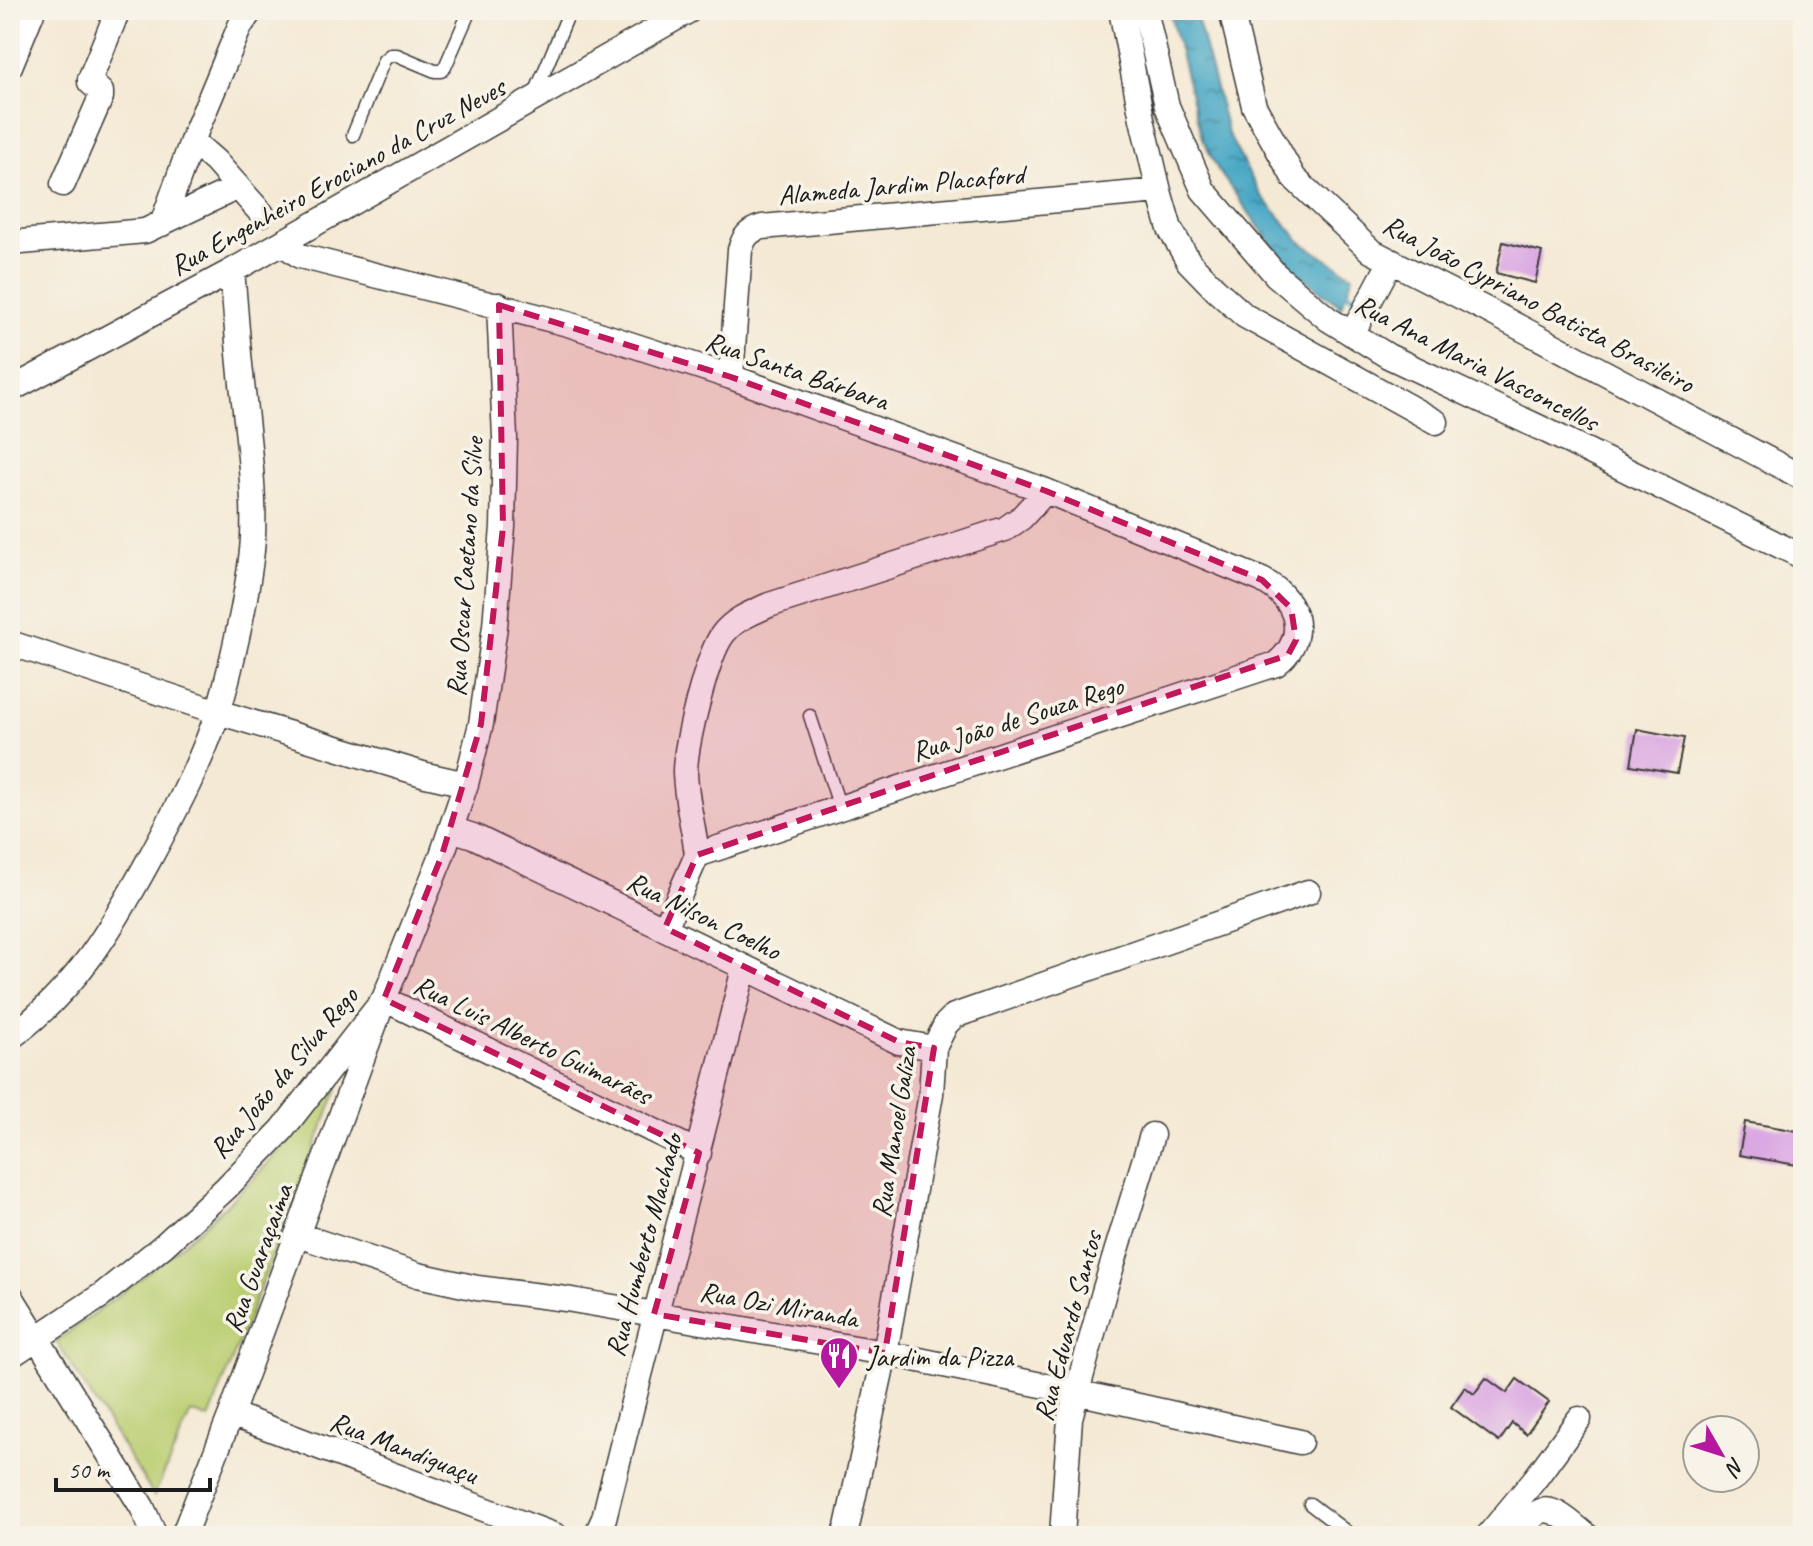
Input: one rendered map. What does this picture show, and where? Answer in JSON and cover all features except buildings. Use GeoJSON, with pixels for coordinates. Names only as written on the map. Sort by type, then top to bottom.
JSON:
{"type":"FeatureCollection","features":[{"type":"Feature","properties":{"kind":"street"},"geometry":{"type":"LineString","coordinates":[[10,66],[33,10]]}},
{"type":"Feature","properties":{"kind":"street"},"geometry":{"type":"LineString","coordinates":[[63,184],[101,97],[101,92],[90,79],[118,10]]}},
{"type":"Feature","properties":{"kind":"street","name":"Rua Engenheiro Erociano da Cruz Neves"},"geometry":{"type":"LineString","coordinates":[[10,390],[232,271],[690,10]]}},
{"type":"Feature","properties":{"kind":"street"},"geometry":{"type":"LineString","coordinates":[[1121,10],[1159,191],[1170,229],[1189,262],[1245,316],[1436,422]]}},
{"type":"Feature","properties":{"kind":"street","name":"Rua Ana Maria Vasconcellos"},"geometry":{"type":"LineString","coordinates":[[1145,10],[1167,106],[1203,190],[1276,275],[1328,319],[1354,332],[1388,356],[1803,557]]}},
{"type":"Feature","properties":{"kind":"street","name":"Rua João Cypriano Batista Brasileiro"},"geometry":{"type":"LineString","coordinates":[[1231,10],[1254,106],[1294,178],[1371,251],[1389,264],[1803,478]]}},
{"type":"Feature","properties":{"kind":"street"},"geometry":{"type":"LineString","coordinates":[[162,224],[240,15]]}},
{"type":"Feature","properties":{"kind":"street"},"geometry":{"type":"LineString","coordinates":[[1141,113],[1167,106]]}},
{"type":"Feature","properties":{"kind":"street"},"geometry":{"type":"LineString","coordinates":[[192,141],[215,161],[262,214]]}},
{"type":"Feature","properties":{"kind":"street"},"geometry":{"type":"LineString","coordinates":[[10,243],[145,231],[238,187]]}},
{"type":"Feature","properties":{"kind":"street","name":"Alameda Jardim Placaford"},"geometry":{"type":"LineString","coordinates":[[731,377],[740,250],[751,230],[1159,191]]}},
{"type":"Feature","properties":{"kind":"street","name":"Rua Santa Bárbara"},"geometry":{"type":"LineString","coordinates":[[282,243],[300,256],[568,324],[731,377],[1046,491],[1262,580],[1279,592]]}},
{"type":"Feature","properties":{"kind":"street"},"geometry":{"type":"LineString","coordinates":[[1354,332],[1389,264]]}},
{"type":"Feature","properties":{"kind":"street"},"geometry":{"type":"LineString","coordinates":[[10,1038],[66,988],[99,946],[171,819],[218,712],[237,638],[253,539],[252,475],[232,271]]}},
{"type":"Feature","properties":{"kind":"street","name":"Rua Oscar Caetano da Silve"},"geometry":{"type":"LineString","coordinates":[[451,829],[466,784],[483,710],[495,626],[503,527],[505,438],[499,305]]}},
{"type":"Feature","properties":{"kind":"street"},"geometry":{"type":"LineString","coordinates":[[665,928],[697,855],[685,773],[686,751],[710,660],[722,635],[738,619],[769,605],[1005,529],[1021,518],[1046,491]]}},
{"type":"Feature","properties":{"kind":"street","name":"Rua João de Souza Rego"},"geometry":{"type":"LineString","coordinates":[[697,855],[1276,664],[1288,655],[1296,640],[1291,608],[1279,592]]}},
{"type":"Feature","properties":{"kind":"street"},"geometry":{"type":"LineString","coordinates":[[10,643],[218,712],[412,771],[466,784]]}},
{"type":"Feature","properties":{"kind":"street","name":"Rua Nilson Coelho"},"geometry":{"type":"LineString","coordinates":[[451,829],[473,836],[899,1042],[934,1048]]}},
{"type":"Feature","properties":{"kind":"street","name":"Rua João da Silva Rego"},"geometry":{"type":"LineString","coordinates":[[10,1356],[102,1295],[163,1246],[226,1188],[282,1130],[384,999],[451,829]]}},
{"type":"Feature","properties":{"kind":"street","name":"Rua Manoel Galiza"},"geometry":{"type":"LineString","coordinates":[[845,1536],[885,1353],[931,1094],[934,1048],[946,1024],[954,1016],[1308,892]]}},
{"type":"Feature","properties":{"kind":"street","name":"Rua Humberto Machado"},"geometry":{"type":"LineString","coordinates":[[596,1536],[604,1518],[744,968]]}},
{"type":"Feature","properties":{"kind":"street","name":"Rua Luis Alberto Guimarães"},"geometry":{"type":"LineString","coordinates":[[384,999],[699,1153]]}},
{"type":"Feature","properties":{"kind":"street","name":"Rua Guaraçaíma"},"geometry":{"type":"LineString","coordinates":[[183,1536],[384,999]]}},
{"type":"Feature","properties":{"kind":"street","name":"Rua Eduardo Santos"},"geometry":{"type":"LineString","coordinates":[[1062,1536],[1070,1418],[1104,1292],[1152,1135]]}},
{"type":"Feature","properties":{"kind":"street","name":"Rua Ozi Miranda"},"geometry":{"type":"LineString","coordinates":[[298,1235],[418,1275],[477,1288],[885,1353],[1300,1442]]}},
{"type":"Feature","properties":{"kind":"street"},"geometry":{"type":"LineString","coordinates":[[10,1295],[142,1507],[155,1536]]}},
{"type":"Feature","properties":{"kind":"street","name":"Rua Mandiguaçu"},"geometry":{"type":"LineString","coordinates":[[231,1414],[556,1536]]}},
{"type":"Feature","properties":{"kind":"street"},"geometry":{"type":"LineString","coordinates":[[1488,1536],[1579,1419]]}},
{"type":"Feature","properties":{"kind":"street"},"geometry":{"type":"LineString","coordinates":[[1518,1536],[1534,1516],[1549,1510],[1587,1536]]}},
{"type":"Feature","properties":{"kind":"lane"},"geometry":{"type":"LineString","coordinates":[[353,135],[384,60],[390,55],[397,55],[441,71],[470,10]]}},
{"type":"Feature","properties":{"kind":"lane"},"geometry":{"type":"LineString","coordinates":[[532,100],[570,10]]}},
{"type":"Feature","properties":{"kind":"lane"},"geometry":{"type":"LineString","coordinates":[[810,716],[840,808]]}},
{"type":"Feature","properties":{"kind":"lane"},"geometry":{"type":"LineString","coordinates":[[1310,1504],[1352,1536]]}},
{"type":"Feature","properties":{"kind":"highlighted area"},"geometry":{"type":"Polygon","coordinates":[[[499,305],[731,377],[1046,491],[1262,580],[1291,608],[1296,640],[1288,655],[697,855],[665,928],[899,1042],[934,1048],[885,1353],[654,1314],[699,1153],[384,999],[442,855],[481,724],[503,527],[499,305]]]}},
{"type":"Feature","properties":{"kind":"green space"},"geometry":{"type":"Polygon","coordinates":[[[346,1067],[209,1419],[191,1412],[154,1496],[56,1341],[142,1278],[223,1208],[283,1147],[346,1067]]]}},
{"type":"Feature","properties":{"kind":"water"},"geometry":{"type":"Polygon","coordinates":[[[1169,10],[1195,10],[1228,134],[1260,194],[1302,243],[1353,276],[1341,307],[1286,264],[1218,170],[1202,138],[1169,10]]]}},
{"type":"Feature","properties":{"kind":"waterway"},"geometry":{"type":"LineString","coordinates":[[1340,289],[1361,301]]}},
{"type":"Feature","properties":{"kind":"place","name":"Jardim da Pizza"},"geometry":{"type":"Point","coordinates":[839,1390]}}]}
